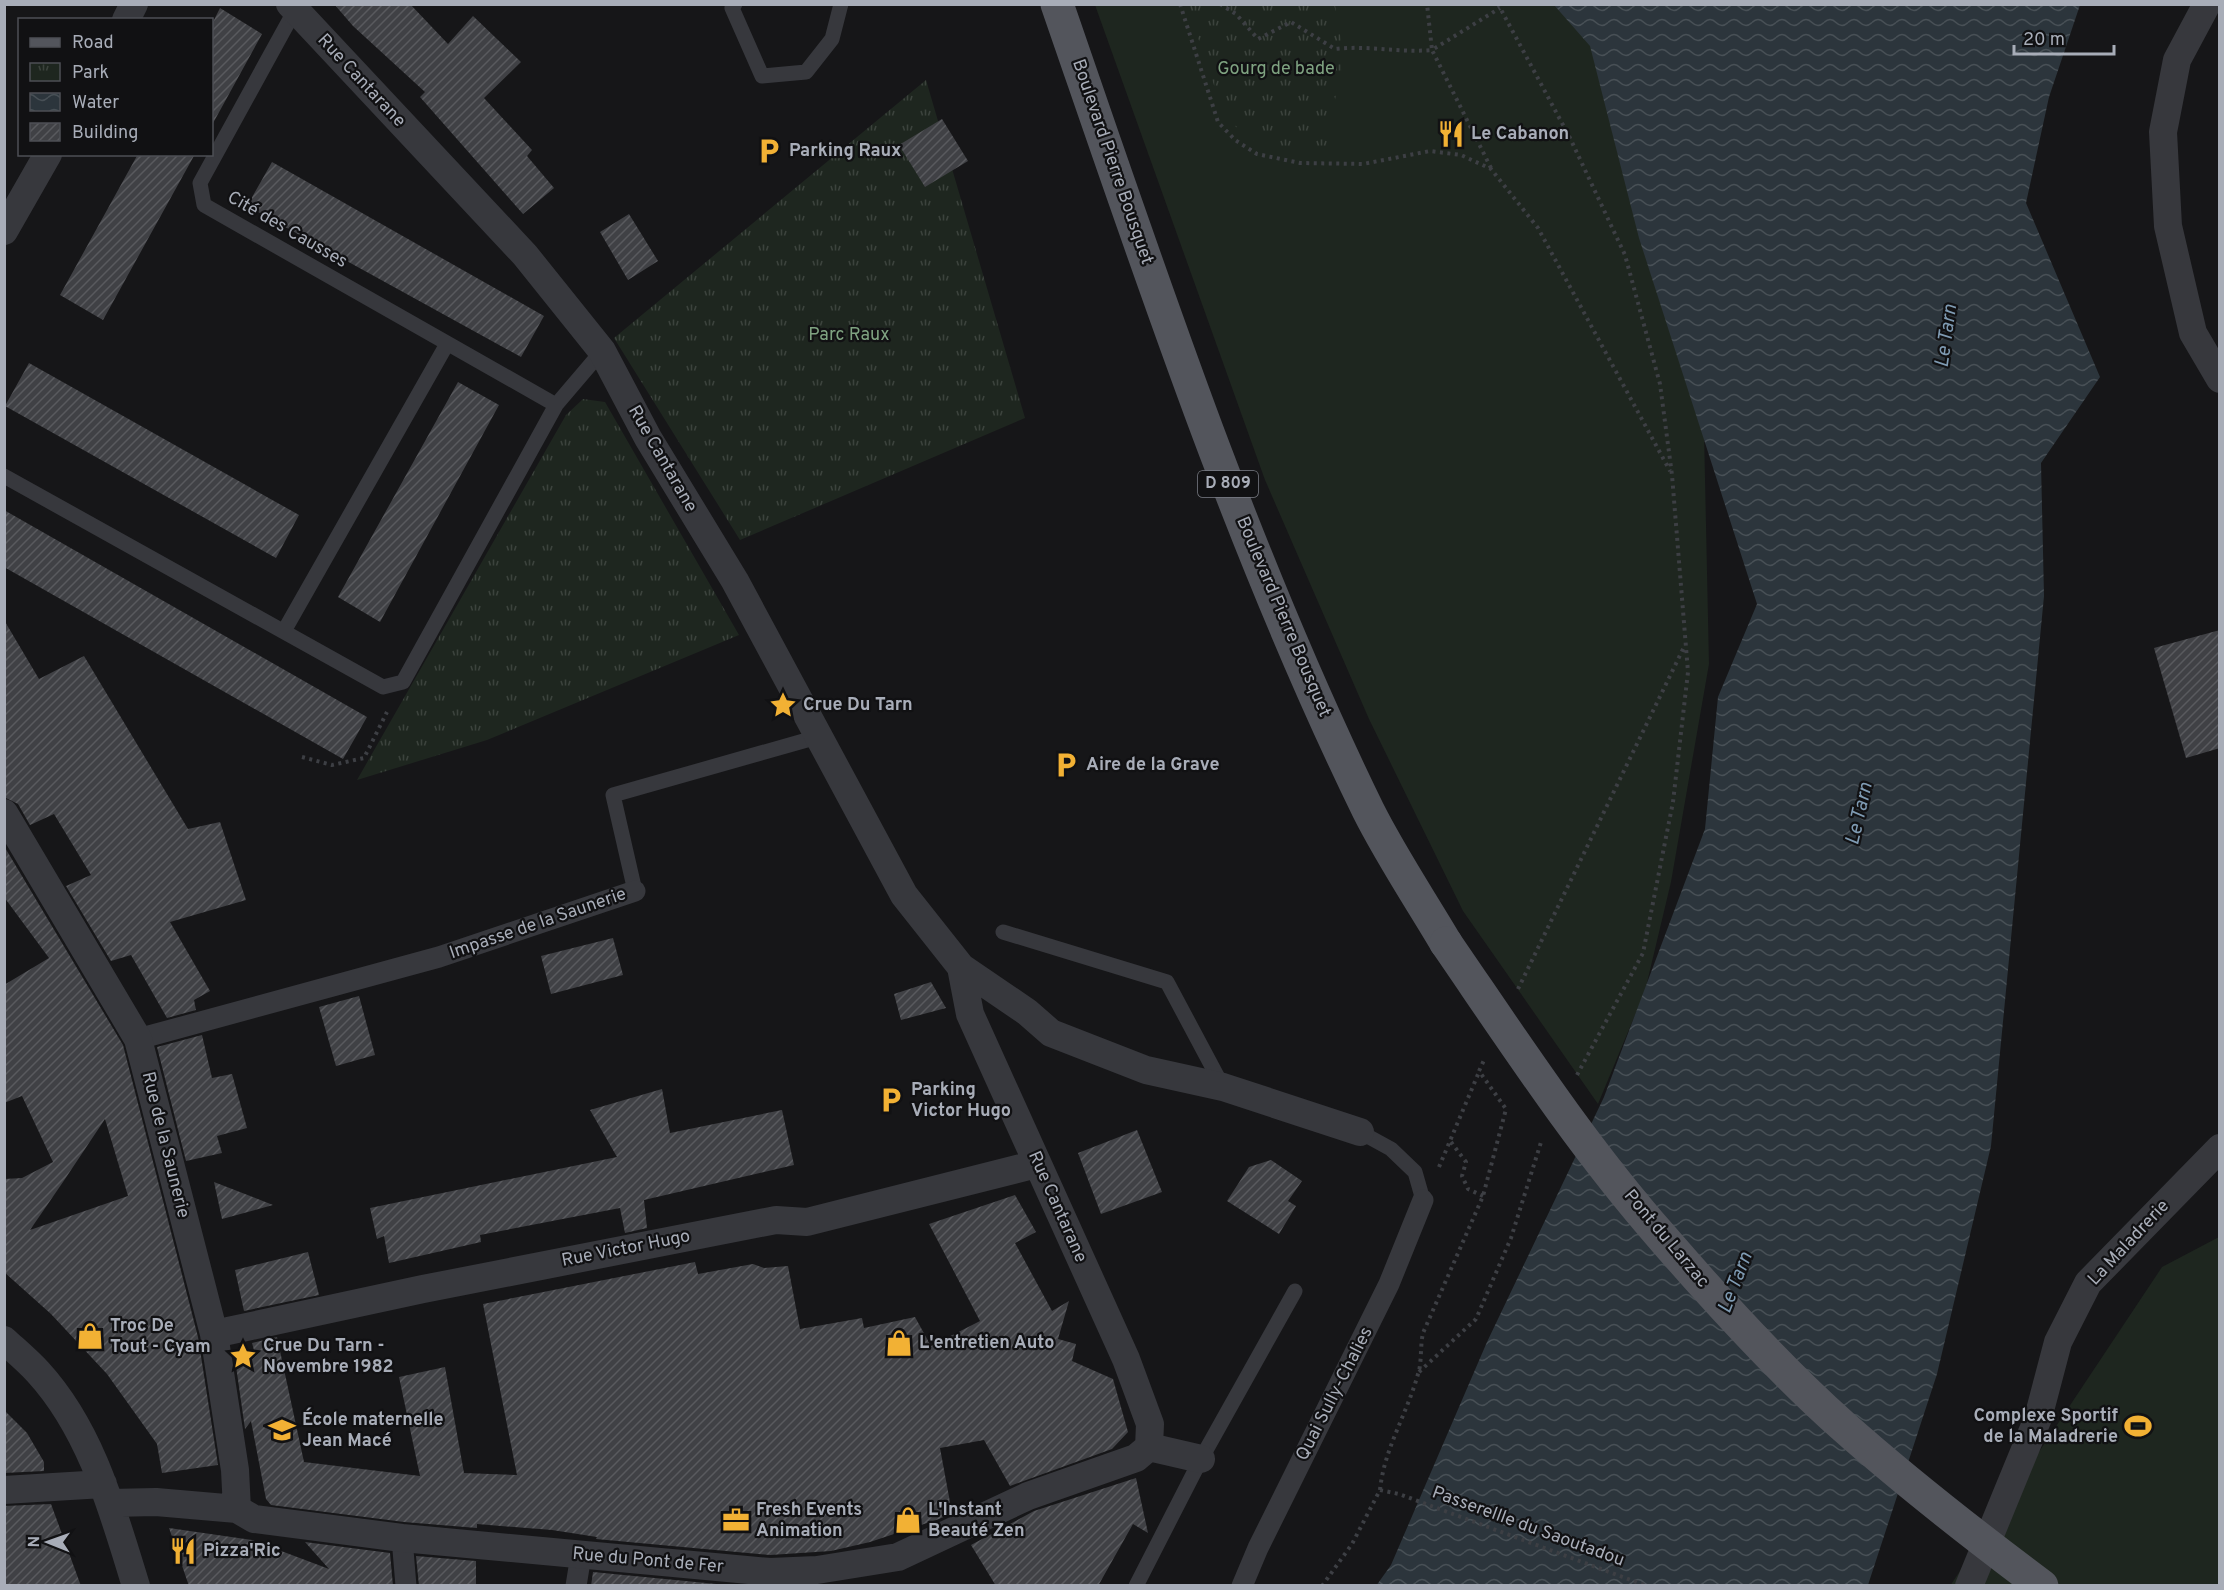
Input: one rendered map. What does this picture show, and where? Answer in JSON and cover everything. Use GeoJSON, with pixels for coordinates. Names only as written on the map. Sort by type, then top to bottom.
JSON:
{"type":"FeatureCollection","features":[{"type":"Feature","properties":{"kind":"main road","name":"Boulevard Pierre Bousquet"},"geometry":{"type":"LineString","coordinates":[[1056,4],[1211,441],[1272,593],[1370,813],[1446,943]]}},
{"type":"Feature","properties":{"kind":"main road","name":"Pont du Larzac"},"geometry":{"type":"LineString","coordinates":[[1446,943],[1569,1119],[1659,1235],[1748,1333],[1842,1425],[1958,1523],[2042,1586]]}},
{"type":"Feature","properties":{"kind":"street"},"geometry":{"type":"LineString","coordinates":[[127,18],[134,4]]}},
{"type":"Feature","properties":{"kind":"street"},"geometry":{"type":"LineString","coordinates":[[2207,4],[2177,60],[2163,132],[2168,226],[2193,333],[2220,379]]}},
{"type":"Feature","properties":{"kind":"street","name":"Rue Cantarane"},"geometry":{"type":"LineString","coordinates":[[292,7],[525,255],[602,351],[648,438],[735,581],[821,736],[904,895],[961,967],[1027,1012],[1051,1033],[1146,1070],[1223,1087],[1360,1132]]}},
{"type":"Feature","properties":{"kind":"street"},"geometry":{"type":"LineString","coordinates":[[4,231],[47,156]]}},
{"type":"Feature","properties":{"kind":"street","name":"Rue de la Saunerie"},"geometry":{"type":"LineString","coordinates":[[4,813],[138,1039],[214,1334],[235,1470],[237,1509]]}},
{"type":"Feature","properties":{"kind":"street","name":"Impasse de la Saunerie"},"geometry":{"type":"LineString","coordinates":[[138,1039],[439,957],[635,891]]}},
{"type":"Feature","properties":{"kind":"street","name":"Rue Cantarane"},"geometry":{"type":"LineString","coordinates":[[961,967],[970,1014],[1126,1359],[1150,1424],[1149,1447]]}},
{"type":"Feature","properties":{"kind":"street","name":"La Maladrerie"},"geometry":{"type":"LineString","coordinates":[[1969,1586],[2038,1418],[2058,1342],[2088,1283],[2220,1148]]}},
{"type":"Feature","properties":{"kind":"street","name":"Rue Victor Hugo"},"geometry":{"type":"LineString","coordinates":[[214,1334],[423,1289],[776,1220],[807,1222],[1037,1164]]}},
{"type":"Feature","properties":{"kind":"street","name":"Quai Sully-Chalies"},"geometry":{"type":"LineString","coordinates":[[1242,1586],[1258,1548],[1319,1430],[1389,1284],[1423,1200]]}},
{"type":"Feature","properties":{"kind":"street"},"geometry":{"type":"LineString","coordinates":[[4,1340],[39,1373],[86,1445],[106,1493],[136,1586]]}},
{"type":"Feature","properties":{"kind":"street"},"geometry":{"type":"LineString","coordinates":[[1149,1447],[1201,1460]]}},
{"type":"Feature","properties":{"kind":"street","name":"Rue du Pont de Fer"},"geometry":{"type":"LineString","coordinates":[[4,1490],[106,1493],[132,1500],[237,1509],[254,1519],[402,1538],[581,1555],[773,1579],[898,1557],[1028,1496],[1136,1458],[1149,1447]]}},
{"type":"Feature","properties":{"kind":"street"},"geometry":{"type":"LineString","coordinates":[[402,1538],[406,1586]]}},
{"type":"Feature","properties":{"kind":"street"},"geometry":{"type":"LineString","coordinates":[[576,1586],[581,1555]]}},
{"type":"Feature","properties":{"kind":"lane"},"geometry":{"type":"LineString","coordinates":[[735,4],[732,8],[762,76],[806,72],[832,39],[841,4]]}},
{"type":"Feature","properties":{"kind":"lane","name":"Cité des Causses"},"geometry":{"type":"LineString","coordinates":[[292,7],[200,183],[204,205],[556,405]]}},
{"type":"Feature","properties":{"kind":"lane"},"geometry":{"type":"LineString","coordinates":[[284,631],[447,344]]}},
{"type":"Feature","properties":{"kind":"lane"},"geometry":{"type":"LineString","coordinates":[[4,476],[383,687],[403,682],[556,405],[602,351]]}},
{"type":"Feature","properties":{"kind":"lane","name":"Impasse de la Saunerie"},"geometry":{"type":"LineString","coordinates":[[635,891],[613,795],[821,736]]}},
{"type":"Feature","properties":{"kind":"lane"},"geometry":{"type":"LineString","coordinates":[[1003,932],[1167,982],[1223,1087]]}},
{"type":"Feature","properties":{"kind":"lane"},"geometry":{"type":"LineString","coordinates":[[1360,1132],[1391,1149],[1415,1172],[1423,1200]]}},
{"type":"Feature","properties":{"kind":"lane"},"geometry":{"type":"LineString","coordinates":[[1136,1586],[1201,1460],[1295,1291]]}},
{"type":"Feature","properties":{"kind":"path"},"geometry":{"type":"LineString","coordinates":[[1180,4],[1218,122],[1235,140],[1257,154],[1300,163],[1362,164],[1430,151],[1461,155],[1491,169]]}},
{"type":"Feature","properties":{"kind":"path"},"geometry":{"type":"LineString","coordinates":[[1220,4],[1236,14],[1258,39],[1291,22],[1335,49],[1355,46],[1405,53],[1432,50],[1499,6],[1570,138],[1625,255],[1660,384],[1672,475],[1688,672],[1673,802],[1643,953],[1574,1081]]}},
{"type":"Feature","properties":{"kind":"path"},"geometry":{"type":"LineString","coordinates":[[1427,4],[1432,50],[1491,169],[1538,228],[1672,475]]}},
{"type":"Feature","properties":{"kind":"path"},"geometry":{"type":"LineString","coordinates":[[302,757],[332,765],[364,758],[403,682]]}},
{"type":"Feature","properties":{"kind":"path"},"geometry":{"type":"LineString","coordinates":[[1423,1200],[1451,1142],[1479,1071]]}},
{"type":"Feature","properties":{"kind":"path"},"geometry":{"type":"LineString","coordinates":[[1419,1372],[1476,1319],[1511,1238],[1547,1129]]}},
{"type":"Feature","properties":{"kind":"path"},"geometry":{"type":"LineString","coordinates":[[1451,1142],[1466,1162],[1462,1176],[1468,1189],[1483,1196]]}},
{"type":"Feature","properties":{"kind":"path","name":"Passerellle du Saoutadou"},"geometry":{"type":"LineString","coordinates":[[1322,1586],[1352,1544],[1380,1490],[1399,1494],[1647,1586]]}},
{"type":"Feature","properties":{"kind":"green space"},"geometry":{"type":"Polygon","coordinates":[[[1095,5],[1572,5],[1619,75],[1703,385],[1709,664],[1671,882],[1645,991],[1598,1104],[1463,911],[1369,719],[1265,480],[1095,5]]]}},
{"type":"Feature","properties":{"kind":"green space","name":"Gourg de bade"},"geometry":{"type":"Polygon","coordinates":[[[1187,5],[1335,5],[1344,58],[1328,132],[1359,153],[1319,154],[1279,150],[1245,135],[1231,122],[1220,103],[1187,5]]]}},
{"type":"Feature","properties":{"kind":"green space","name":"Parc Raux"},"geometry":{"type":"Polygon","coordinates":[[[926,80],[1025,418],[740,540],[614,338],[926,80]]]}},
{"type":"Feature","properties":{"kind":"green space"},"geometry":{"type":"Polygon","coordinates":[[[583,399],[605,402],[739,635],[487,740],[357,780],[566,415],[583,399]]]}},
{"type":"Feature","properties":{"kind":"green space","name":"Complexe Sportif de la Maladrerie"},"geometry":{"type":"Polygon","coordinates":[[[2219,1237],[2219,1585],[1950,1586],[2162,1267],[2219,1237]]]}},
{"type":"Feature","properties":{"kind":"water","name":"Le Tarn"},"geometry":{"type":"Polygon","coordinates":[[[1554,5],[2080,5],[2049,97],[2026,203],[2100,377],[2041,463],[2044,596],[1991,1146],[1937,1374],[1868,1585],[1376,1586],[1391,1565],[1487,1342],[1604,1097],[1705,829],[1718,697],[1757,604],[1639,238],[1590,46],[1554,5]]]}},
{"type":"Feature","properties":{"kind":"building"},"geometry":{"type":"Polygon","coordinates":[[[334,4],[410,4],[448,44],[473,16],[521,62],[484,98],[532,150],[527,156],[554,188],[523,214],[420,97],[425,92],[353,26],[334,4]]]}},
{"type":"Feature","properties":{"kind":"building"},"geometry":{"type":"Polygon","coordinates":[[[220,8],[262,34],[213,123],[213,22],[220,8]]]}},
{"type":"Feature","properties":{"kind":"building"},"geometry":{"type":"Polygon","coordinates":[[[942,119],[968,161],[925,187],[899,145],[942,119]]]}},
{"type":"Feature","properties":{"kind":"building"},"geometry":{"type":"Polygon","coordinates":[[[137,156],[194,156],[103,320],[60,295],[137,156]]]}},
{"type":"Feature","properties":{"kind":"building"},"geometry":{"type":"Polygon","coordinates":[[[272,162],[544,316],[521,357],[247,206],[272,162]]]}},
{"type":"Feature","properties":{"kind":"building"},"geometry":{"type":"Polygon","coordinates":[[[629,214],[658,261],[628,280],[600,232],[629,214]]]}},
{"type":"Feature","properties":{"kind":"building"},"geometry":{"type":"Polygon","coordinates":[[[29,363],[299,515],[276,558],[5,406],[29,363]]]}},
{"type":"Feature","properties":{"kind":"building"},"geometry":{"type":"Polygon","coordinates":[[[458,382],[499,405],[380,622],[338,597],[458,382]]]}},
{"type":"Feature","properties":{"kind":"building"},"geometry":{"type":"Polygon","coordinates":[[[4,510],[367,717],[343,759],[4,567],[4,510]]]}},
{"type":"Feature","properties":{"kind":"building"},"geometry":{"type":"Polygon","coordinates":[[[4,620],[39,679],[84,656],[188,829],[220,822],[246,900],[170,922],[210,991],[194,1000],[196,1010],[167,1018],[131,955],[111,961],[66,886],[91,875],[54,814],[30,825],[18,804],[4,797],[4,620]]]}},
{"type":"Feature","properties":{"kind":"building"},"geometry":{"type":"Polygon","coordinates":[[[2220,630],[2220,748],[2186,758],[2154,648],[2220,630]]]}},
{"type":"Feature","properties":{"kind":"building"},"geometry":{"type":"Polygon","coordinates":[[[4,846],[123,1045],[198,1337],[218,1465],[162,1473],[157,1444],[107,1374],[51,1314],[4,1272],[4,1179],[22,1178],[53,1162],[22,1096],[4,1103],[4,985],[49,958],[4,897],[4,846]],[[105,1119],[30,1230],[128,1196],[105,1119]]]}},
{"type":"Feature","properties":{"kind":"building"},"geometry":{"type":"Polygon","coordinates":[[[613,938],[623,975],[551,994],[541,956],[613,938]]]}},
{"type":"Feature","properties":{"kind":"building"},"geometry":{"type":"Polygon","coordinates":[[[931,982],[946,1008],[901,1020],[894,994],[931,982]]]}},
{"type":"Feature","properties":{"kind":"building"},"geometry":{"type":"Polygon","coordinates":[[[359,996],[375,1055],[336,1066],[319,1007],[359,996]]]}},
{"type":"Feature","properties":{"kind":"building"},"geometry":{"type":"Polygon","coordinates":[[[202,1035],[212,1078],[232,1074],[247,1128],[217,1136],[222,1153],[186,1161],[157,1047],[202,1035]]]}},
{"type":"Feature","properties":{"kind":"building"},"geometry":{"type":"Polygon","coordinates":[[[662,1089],[670,1133],[782,1110],[794,1165],[644,1200],[647,1228],[625,1233],[620,1208],[480,1235],[481,1242],[389,1263],[384,1236],[377,1239],[370,1208],[617,1157],[590,1110],[662,1089]]]}},
{"type":"Feature","properties":{"kind":"building"},"geometry":{"type":"Polygon","coordinates":[[[1137,1130],[1162,1192],[1101,1214],[1078,1153],[1137,1130]]]}},
{"type":"Feature","properties":{"kind":"building"},"geometry":{"type":"Polygon","coordinates":[[[1271,1160],[1302,1181],[1288,1201],[1296,1206],[1279,1234],[1227,1201],[1249,1167],[1271,1160]]]}},
{"type":"Feature","properties":{"kind":"building"},"geometry":{"type":"Polygon","coordinates":[[[214,1182],[273,1205],[222,1219],[214,1182]]]}},
{"type":"Feature","properties":{"kind":"building"},"geometry":{"type":"Polygon","coordinates":[[[1015,1195],[1036,1232],[1015,1243],[1052,1311],[1069,1301],[1058,1339],[1076,1344],[1072,1361],[1113,1379],[1128,1432],[1112,1449],[1010,1486],[984,1440],[940,1448],[952,1513],[870,1542],[831,1551],[770,1555],[596,1539],[597,1537],[552,1530],[477,1524],[477,1528],[404,1522],[271,1505],[266,1499],[251,1421],[245,1429],[235,1359],[255,1354],[252,1343],[277,1337],[304,1462],[420,1476],[399,1377],[445,1367],[464,1473],[517,1475],[483,1304],[695,1262],[698,1274],[753,1264],[764,1268],[788,1266],[800,1329],[862,1318],[864,1328],[915,1317],[931,1346],[980,1321],[929,1224],[1015,1195]]]}},
{"type":"Feature","properties":{"kind":"building"},"geometry":{"type":"Polygon","coordinates":[[[308,1252],[319,1295],[244,1311],[235,1270],[308,1252]]]}},
{"type":"Feature","properties":{"kind":"building"},"geometry":{"type":"Polygon","coordinates":[[[4,1410],[27,1433],[44,1462],[44,1471],[4,1473],[4,1410]]]}},
{"type":"Feature","properties":{"kind":"building"},"geometry":{"type":"Polygon","coordinates":[[[1136,1478],[1148,1533],[1133,1524],[1098,1586],[996,1586],[971,1545],[1034,1511],[1136,1478]]]}},
{"type":"Feature","properties":{"kind":"building"},"geometry":{"type":"Polygon","coordinates":[[[51,1504],[81,1586],[4,1586],[4,1506],[51,1504]]]}},
{"type":"Feature","properties":{"kind":"building"},"geometry":{"type":"Polygon","coordinates":[[[169,1528],[252,1540],[329,1569],[305,1542],[390,1553],[393,1586],[189,1586],[169,1528]]]}},
{"type":"Feature","properties":{"kind":"building"},"geometry":{"type":"Polygon","coordinates":[[[416,1556],[476,1561],[476,1586],[419,1586],[416,1556]]]}},
{"type":"Feature","properties":{"kind":"building"},"geometry":{"type":"Polygon","coordinates":[[[593,1572],[737,1586],[591,1586],[593,1572]]]}},
{"type":"Feature","properties":{"kind":"place","name":"Le Cabanon"},"geometry":{"type":"Point","coordinates":[1451,134]}},
{"type":"Feature","properties":{"kind":"place","name":"Parking Raux"},"geometry":{"type":"Point","coordinates":[769,151]}},
{"type":"Feature","properties":{"kind":"place","name":"Crue Du Tarn"},"geometry":{"type":"Point","coordinates":[783,705]}},
{"type":"Feature","properties":{"kind":"place","name":"Aire de la Grave"},"geometry":{"type":"Point","coordinates":[1066,765]}},
{"type":"Feature","properties":{"kind":"place","name":"Parking Victor Hugo"},"geometry":{"type":"Point","coordinates":[891,1100]}},
{"type":"Feature","properties":{"kind":"place","name":"Troc De Tout - Cyam"},"geometry":{"type":"Point","coordinates":[90,1336]}},
{"type":"Feature","properties":{"kind":"place","name":"L'entretien Auto"},"geometry":{"type":"Point","coordinates":[899,1343]}},
{"type":"Feature","properties":{"kind":"place","name":"Crue Du Tarn - Novembre 1982"},"geometry":{"type":"Point","coordinates":[243,1356]}},
{"type":"Feature","properties":{"kind":"place","name":"Complexe Sportif de la Maladrerie"},"geometry":{"type":"Point","coordinates":[2138,1426]}},
{"type":"Feature","properties":{"kind":"place","name":"École maternelle Jean Macé"},"geometry":{"type":"Point","coordinates":[282,1430]}},
{"type":"Feature","properties":{"kind":"place","name":"Fresh Events Animation"},"geometry":{"type":"Point","coordinates":[736,1520]}},
{"type":"Feature","properties":{"kind":"place","name":"L'Instant Beauté Zen"},"geometry":{"type":"Point","coordinates":[908,1520]}},
{"type":"Feature","properties":{"kind":"place","name":"Pizza'Ric"},"geometry":{"type":"Point","coordinates":[183,1551]}}]}
